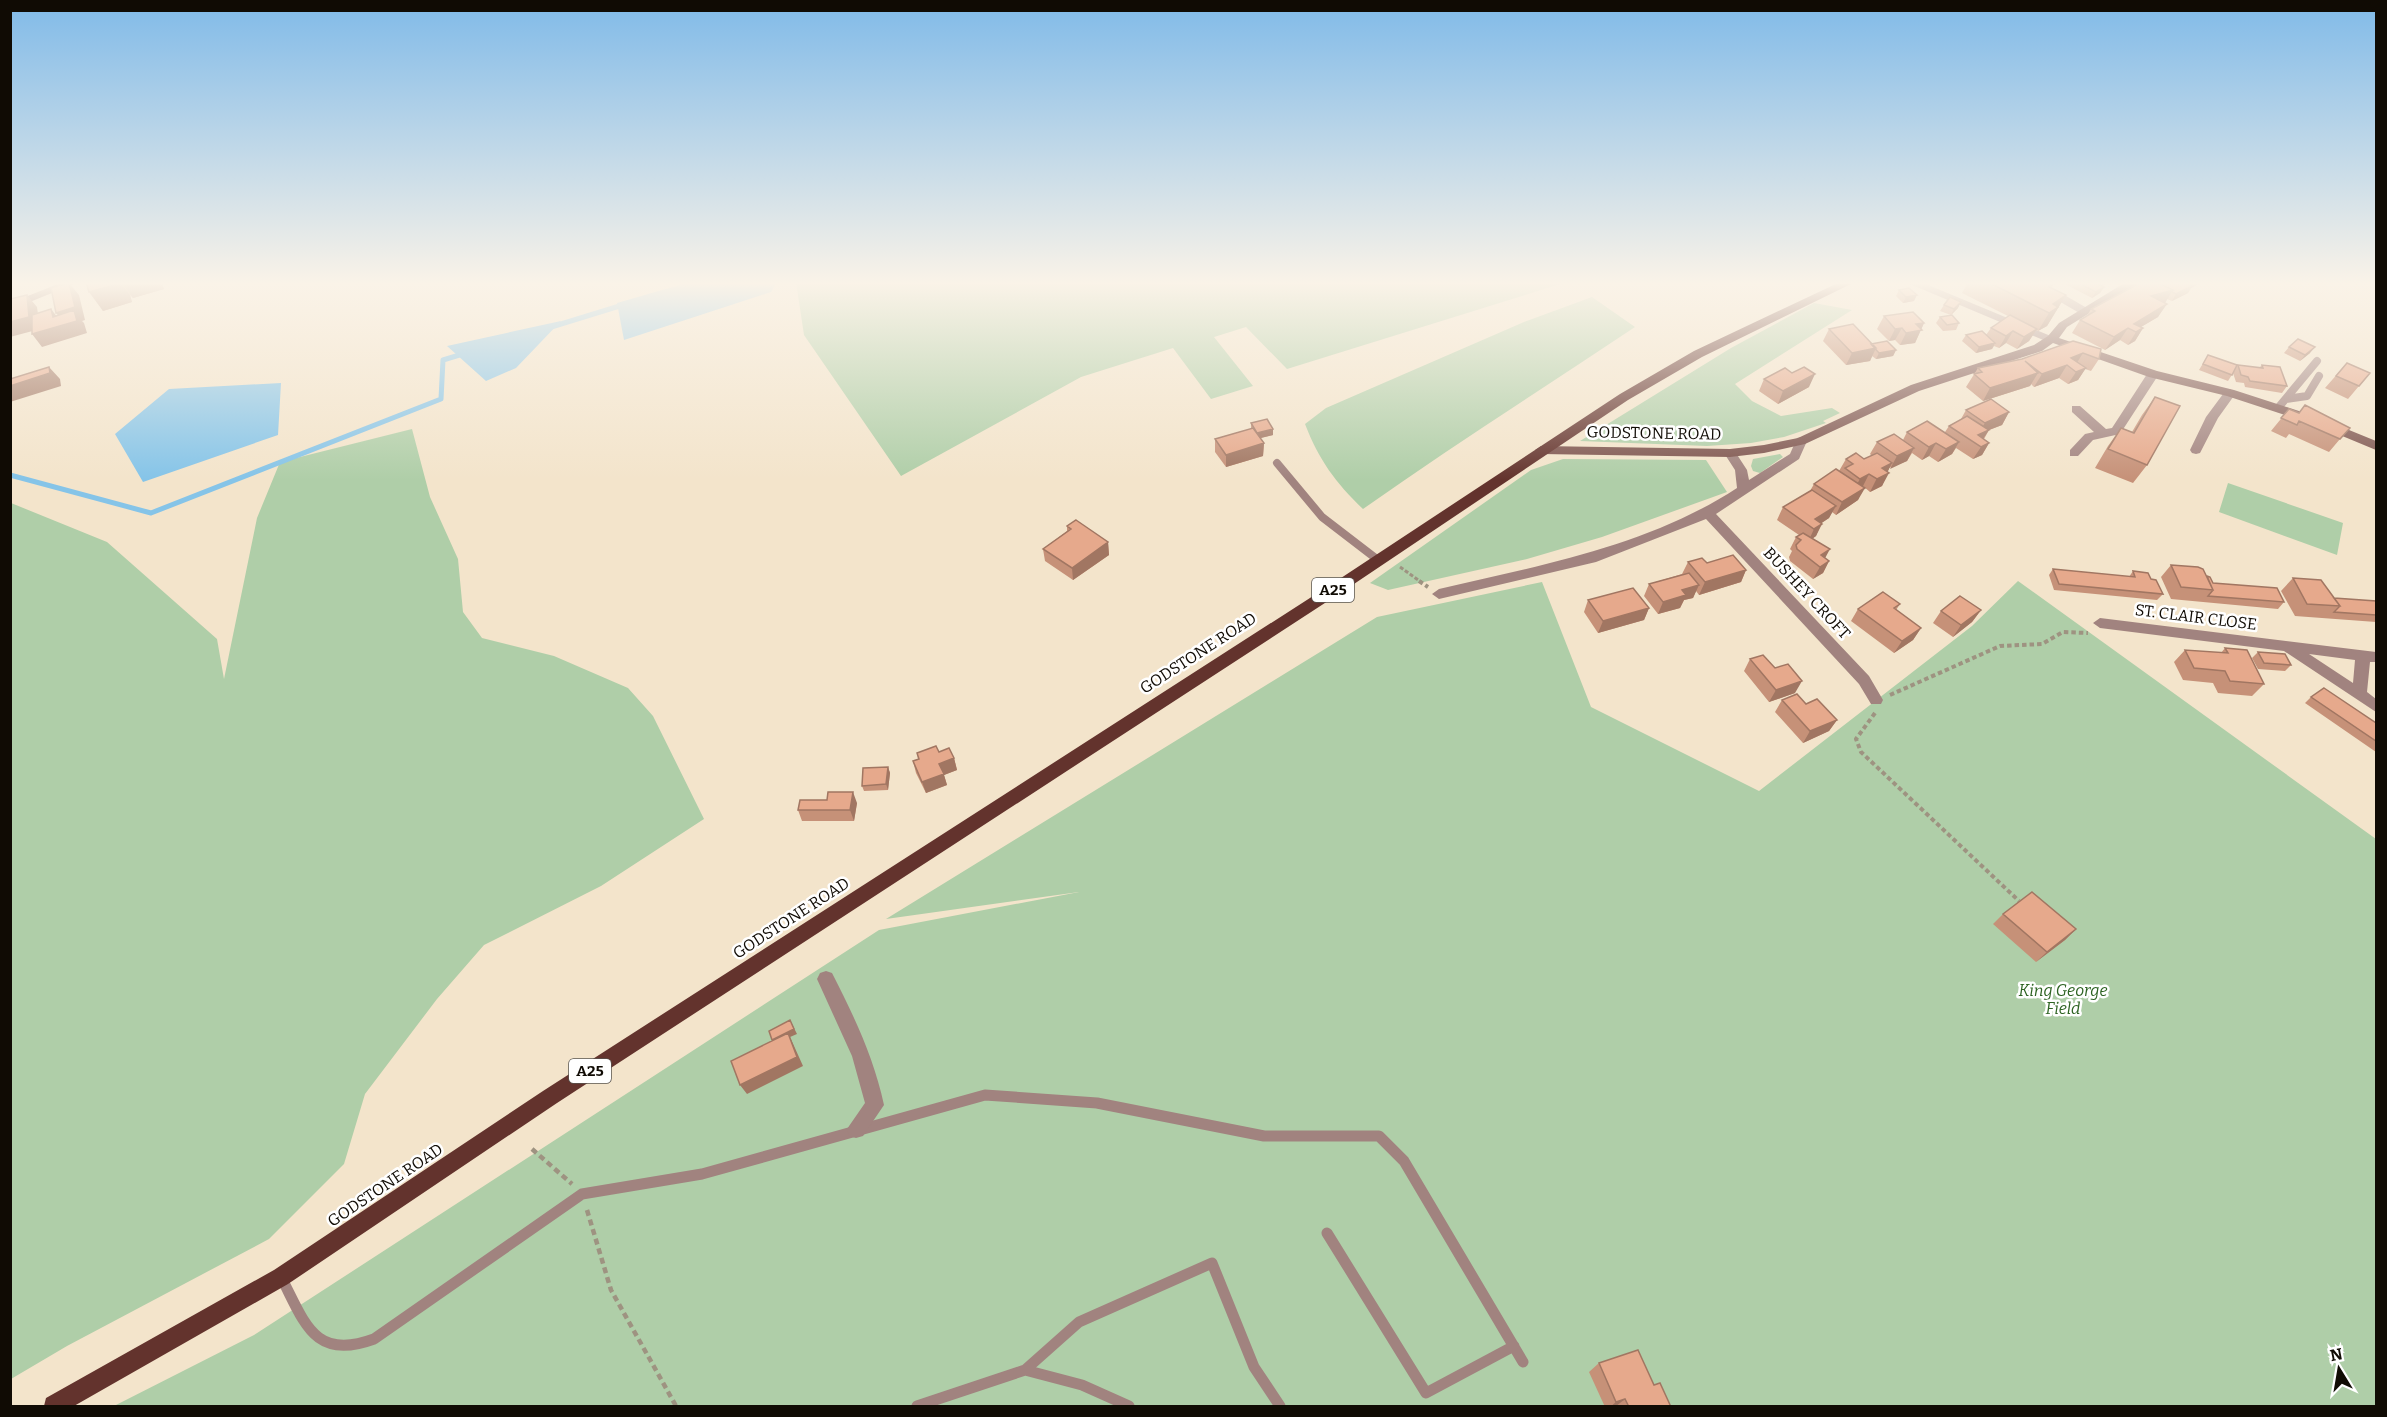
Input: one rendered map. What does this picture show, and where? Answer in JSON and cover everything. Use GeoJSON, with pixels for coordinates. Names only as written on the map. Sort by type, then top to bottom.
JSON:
{"type":"FeatureCollection","features":[{"type":"Feature","properties":{"kind":"main road","name":"GODSTONE ROAD"},"geometry":{"type":"LineString","coordinates":[[54,1407],[281,1277],[550,1097],[1378,560],[1541,450],[1624,397],[1710,348]]}},
{"type":"Feature","properties":{"kind":"street","name":"GODSTONE ROAD"},"geometry":{"type":"LineString","coordinates":[[1541,450],[1730,453],[1801,441],[1915,388],[2038,348]]}},
{"type":"Feature","properties":{"kind":"street"},"geometry":{"type":"LineString","coordinates":[[2078,348],[2153,374],[2282,404],[2376,446]]}},
{"type":"Feature","properties":{"kind":"street"},"geometry":{"type":"LineString","coordinates":[[2074,453],[2089,437],[2116,431],[2153,374]]}},
{"type":"Feature","properties":{"kind":"street"},"geometry":{"type":"LineString","coordinates":[[2196,450],[2212,417],[2230,393]]}},
{"type":"Feature","properties":{"kind":"street"},"geometry":{"type":"LineString","coordinates":[[2076,409],[2104,434]]}},
{"type":"Feature","properties":{"kind":"street","name":"GODSTONE ROAD"},"geometry":{"type":"LineString","coordinates":[[1439,594],[1591,558],[1707,513],[1795,456],[1801,441]]}},
{"type":"Feature","properties":{"kind":"street","name":"GODSTONE ROAD"},"geometry":{"type":"LineString","coordinates":[[1730,453],[1741,470],[1744,489]]}},
{"type":"Feature","properties":{"kind":"street","name":"BUSHEY CROFT"},"geometry":{"type":"LineString","coordinates":[[1707,513],[1864,680],[1876,700]]}},
{"type":"Feature","properties":{"kind":"street","name":"ST. CLAIR CLOSE"},"geometry":{"type":"LineString","coordinates":[[2100,623],[2370,656],[2359,694]]}},
{"type":"Feature","properties":{"kind":"street","name":"ST. CLAIR CLOSE"},"geometry":{"type":"LineString","coordinates":[[2287,647],[2376,706]]}},
{"type":"Feature","properties":{"kind":"street"},"geometry":{"type":"LineString","coordinates":[[826,979],[852,1029],[870,1077],[875,1105],[856,1129]]}},
{"type":"Feature","properties":{"kind":"lane"},"geometry":{"type":"LineString","coordinates":[[2282,404],[2317,361]]}},
{"type":"Feature","properties":{"kind":"lane"},"geometry":{"type":"LineString","coordinates":[[2282,404],[2307,396],[2319,376]]}},
{"type":"Feature","properties":{"kind":"lane"},"geometry":{"type":"LineString","coordinates":[[1277,463],[1323,517],[1378,560]]}},
{"type":"Feature","properties":{"kind":"lane"},"geometry":{"type":"LineString","coordinates":[[281,1277],[308,1327],[319,1340],[339,1349],[358,1347],[374,1339],[582,1194],[702,1174],[856,1129],[985,1095],[1096,1103],[1264,1136],[1379,1136],[1404,1161],[1523,1362]]}},
{"type":"Feature","properties":{"kind":"lane"},"geometry":{"type":"LineString","coordinates":[[1327,1233],[1426,1393],[1514,1346]]}},
{"type":"Feature","properties":{"kind":"lane"},"geometry":{"type":"LineString","coordinates":[[917,1407],[1025,1370],[1078,1322],[1212,1263],[1254,1367],[1280,1407]]}},
{"type":"Feature","properties":{"kind":"lane"},"geometry":{"type":"LineString","coordinates":[[1025,1370],[1082,1385],[1130,1407]]}},
{"type":"Feature","properties":{"kind":"path"},"geometry":{"type":"LineString","coordinates":[[1400,567],[1439,594]]}},
{"type":"Feature","properties":{"kind":"path"},"geometry":{"type":"LineString","coordinates":[[2019,901],[1861,752],[1857,739],[1878,710],[1876,700],[2000,646],[2042,644],[2063,632],[2089,633],[2100,623]]}},
{"type":"Feature","properties":{"kind":"path"},"geometry":{"type":"LineString","coordinates":[[532,1149],[582,1194],[611,1290],[676,1407]]}},
{"type":"Feature","properties":{"kind":"green space"},"geometry":{"type":"Polygon","coordinates":[[[813,348],[1173,348],[1081,377],[901,476],[813,348]]]}},
{"type":"Feature","properties":{"kind":"green space"},"geometry":{"type":"Polygon","coordinates":[[[1173,348],[1223,348],[1253,386],[1211,399],[1173,348]]]}},
{"type":"Feature","properties":{"kind":"green space"},"geometry":{"type":"Polygon","coordinates":[[[1267,348],[1354,348],[1287,369],[1267,348]]]}},
{"type":"Feature","properties":{"kind":"green space"},"geometry":{"type":"Polygon","coordinates":[[[1464,348],[1603,348],[1363,509],[1336,480],[1322,460],[1305,424],[1326,408],[1464,348]]]}},
{"type":"Feature","properties":{"kind":"green space"},"geometry":{"type":"Polygon","coordinates":[[[1731,348],[1792,348],[1735,384],[1752,401],[1781,416],[1832,408],[1840,413],[1823,421],[1826,423],[1784,437],[1751,443],[1707,446],[1580,441],[1731,348]]]}},
{"type":"Feature","properties":{"kind":"green space"},"geometry":{"type":"Polygon","coordinates":[[[412,429],[430,497],[458,559],[463,612],[482,638],[554,656],[628,688],[653,716],[704,819],[601,886],[484,945],[437,999],[365,1094],[344,1164],[269,1239],[67,1346],[11,1379],[11,503],[107,542],[217,639],[224,679],[257,518],[280,462],[412,429]]]}},
{"type":"Feature","properties":{"kind":"green space"},"geometry":{"type":"Polygon","coordinates":[[[1780,454],[1783,457],[1760,473],[1753,471],[1751,466],[1753,459],[1780,454]]]}},
{"type":"Feature","properties":{"kind":"green space"},"geometry":{"type":"Polygon","coordinates":[[[1563,459],[1706,460],[1727,492],[1602,537],[1527,559],[1388,590],[1370,583],[1531,470],[1563,459]]]}},
{"type":"Feature","properties":{"kind":"green space"},"geometry":{"type":"Polygon","coordinates":[[[2228,483],[2343,523],[2337,555],[2219,512],[2228,483]]]}},
{"type":"Feature","properties":{"kind":"green space","name":"King George Field"},"geometry":{"type":"Polygon","coordinates":[[[2018,581],[2376,839],[2376,1406],[114,1406],[254,1335],[879,930],[1079,892],[886,919],[1377,617],[1542,582],[1591,707],[1759,791],[1972,626],[2018,581]]]}},
{"type":"Feature","properties":{"kind":"water"},"geometry":{"type":"Polygon","coordinates":[[[449,348],[535,348],[516,368],[486,381],[449,348]]]}},
{"type":"Feature","properties":{"kind":"water"},"geometry":{"type":"Polygon","coordinates":[[[281,383],[278,435],[143,482],[115,434],[169,389],[281,383]]]}},
{"type":"Feature","properties":{"kind":"building"},"geometry":{"type":"Polygon","coordinates":[[[1847,348],[1875,348],[1852,353],[1847,348]]]}},
{"type":"Feature","properties":{"kind":"building"},"geometry":{"type":"Polygon","coordinates":[[[1875,348],[1896,350],[1879,353],[1875,348]]]}},
{"type":"Feature","properties":{"kind":"building"},"geometry":{"type":"Polygon","coordinates":[[[2053,348],[2101,349],[2099,359],[2083,353],[2071,358],[2086,368],[2076,372],[2067,365],[2042,374],[2025,361],[2038,373],[1990,388],[1974,374],[1982,372],[1978,368],[2022,359],[2053,348]]]}},
{"type":"Feature","properties":{"kind":"building"},"geometry":{"type":"Polygon","coordinates":[[[2291,348],[2314,348],[2305,355],[2291,348]]]}},
{"type":"Feature","properties":{"kind":"building"},"geometry":{"type":"Polygon","coordinates":[[[2208,355],[2237,365],[2232,375],[2203,364],[2208,355]]]}},
{"type":"Feature","properties":{"kind":"building"},"geometry":{"type":"Polygon","coordinates":[[[2347,363],[2370,373],[2359,386],[2336,376],[2347,363]]]}},
{"type":"Feature","properties":{"kind":"building"},"geometry":{"type":"Polygon","coordinates":[[[2238,365],[2263,368],[2262,365],[2280,367],[2287,386],[2250,381],[2248,377],[2241,375],[2238,365]]]}},
{"type":"Feature","properties":{"kind":"building"},"geometry":{"type":"Polygon","coordinates":[[[49,367],[50,373],[10,386],[10,379],[49,367]]]}},
{"type":"Feature","properties":{"kind":"building"},"geometry":{"type":"Polygon","coordinates":[[[1804,367],[1815,374],[1783,391],[1764,379],[1785,368],[1792,373],[1804,367]]]}},
{"type":"Feature","properties":{"kind":"building"},"geometry":{"type":"Polygon","coordinates":[[[2155,397],[2180,406],[2147,465],[2108,449],[2121,428],[2134,433],[2155,397]]]}},
{"type":"Feature","properties":{"kind":"building"},"geometry":{"type":"Polygon","coordinates":[[[1991,399],[2009,412],[1985,423],[1966,410],[1991,399]]]}},
{"type":"Feature","properties":{"kind":"building"},"geometry":{"type":"Polygon","coordinates":[[[2305,405],[2350,428],[2340,439],[2299,421],[2297,425],[2281,418],[2289,409],[2299,413],[2305,405]]]}},
{"type":"Feature","properties":{"kind":"building"},"geometry":{"type":"Polygon","coordinates":[[[1967,416],[1989,430],[1978,435],[1989,443],[1981,447],[1949,426],[1967,416]]]}},
{"type":"Feature","properties":{"kind":"building"},"geometry":{"type":"Polygon","coordinates":[[[1267,419],[1273,429],[1257,433],[1251,423],[1267,419]]]}},
{"type":"Feature","properties":{"kind":"building"},"geometry":{"type":"Polygon","coordinates":[[[1927,421],[1959,442],[1946,449],[1936,443],[1929,447],[1907,432],[1927,421]]]}},
{"type":"Feature","properties":{"kind":"building"},"geometry":{"type":"Polygon","coordinates":[[[1253,428],[1264,443],[1226,455],[1215,439],[1253,428]]]}},
{"type":"Feature","properties":{"kind":"building"},"geometry":{"type":"Polygon","coordinates":[[[1894,434],[1914,448],[1897,456],[1877,442],[1894,434]]]}},
{"type":"Feature","properties":{"kind":"building"},"geometry":{"type":"Polygon","coordinates":[[[1856,453],[1864,459],[1877,453],[1892,463],[1882,468],[1889,473],[1877,479],[1869,474],[1860,479],[1845,468],[1853,464],[1846,459],[1856,453]]]}},
{"type":"Feature","properties":{"kind":"building"},"geometry":{"type":"Polygon","coordinates":[[[1836,469],[1865,488],[1842,502],[1814,484],[1836,469]]]}},
{"type":"Feature","properties":{"kind":"building"},"geometry":{"type":"Polygon","coordinates":[[[1812,490],[1836,506],[1815,519],[1822,524],[1814,529],[1783,507],[1812,490]]]}},
{"type":"Feature","properties":{"kind":"building"},"geometry":{"type":"Polygon","coordinates":[[[1076,520],[1108,542],[1072,568],[1043,549],[1071,529],[1067,526],[1076,520]]]}},
{"type":"Feature","properties":{"kind":"building"},"geometry":{"type":"Polygon","coordinates":[[[1803,533],[1830,549],[1821,555],[1829,561],[1820,567],[1797,549],[1796,545],[1801,540],[1796,537],[1803,533]]]}},
{"type":"Feature","properties":{"kind":"building"},"geometry":{"type":"Polygon","coordinates":[[[1733,555],[1746,570],[1705,582],[1688,562],[1702,558],[1707,563],[1733,555]]]}},
{"type":"Feature","properties":{"kind":"building"},"geometry":{"type":"Polygon","coordinates":[[[2171,565],[2203,569],[2213,590],[2181,587],[2171,565]]]}},
{"type":"Feature","properties":{"kind":"building"},"geometry":{"type":"Polygon","coordinates":[[[2053,569],[2135,577],[2133,571],[2148,573],[2151,579],[2156,580],[2163,594],[2059,584],[2053,569]]]}},
{"type":"Feature","properties":{"kind":"building"},"geometry":{"type":"Polygon","coordinates":[[[1689,573],[1699,585],[1682,590],[1686,595],[1663,602],[1649,584],[1689,573]]]}},
{"type":"Feature","properties":{"kind":"building"},"geometry":{"type":"Polygon","coordinates":[[[2207,576],[2213,583],[2277,588],[2284,602],[2208,596],[2213,590],[2207,576]]]}},
{"type":"Feature","properties":{"kind":"building"},"geometry":{"type":"Polygon","coordinates":[[[2293,578],[2321,580],[2340,606],[2307,604],[2293,578]]]}},
{"type":"Feature","properties":{"kind":"building"},"geometry":{"type":"Polygon","coordinates":[[[1633,588],[1649,608],[1603,621],[1588,600],[1633,588]]]}},
{"type":"Feature","properties":{"kind":"building"},"geometry":{"type":"Polygon","coordinates":[[[1883,592],[1900,604],[1894,608],[1921,628],[1902,641],[1858,609],[1883,592]]]}},
{"type":"Feature","properties":{"kind":"building"},"geometry":{"type":"Polygon","coordinates":[[[1960,596],[1981,610],[1961,625],[1941,611],[1960,596]]]}},
{"type":"Feature","properties":{"kind":"building"},"geometry":{"type":"Polygon","coordinates":[[[2334,598],[2376,601],[2376,615],[2334,612],[2340,606],[2334,598]]]}},
{"type":"Feature","properties":{"kind":"building"},"geometry":{"type":"Polygon","coordinates":[[[2225,648],[2247,650],[2264,684],[2230,681],[2225,671],[2194,668],[2185,650],[2228,653],[2225,648]]]}},
{"type":"Feature","properties":{"kind":"building"},"geometry":{"type":"Polygon","coordinates":[[[2258,652],[2285,654],[2291,665],[2264,663],[2258,652]]]}},
{"type":"Feature","properties":{"kind":"building"},"geometry":{"type":"Polygon","coordinates":[[[1763,655],[1775,668],[1788,664],[1802,681],[1776,690],[1750,659],[1763,655]]]}},
{"type":"Feature","properties":{"kind":"building"},"geometry":{"type":"Polygon","coordinates":[[[2324,688],[2376,723],[2376,741],[2311,697],[2324,688]]]}},
{"type":"Feature","properties":{"kind":"building"},"geometry":{"type":"Polygon","coordinates":[[[1797,694],[1806,704],[1817,699],[1837,720],[1810,731],[1782,700],[1797,694]]]}},
{"type":"Feature","properties":{"kind":"building"},"geometry":{"type":"Polygon","coordinates":[[[936,746],[939,752],[949,748],[954,758],[939,764],[944,774],[922,782],[913,761],[919,759],[917,753],[936,746]]]}},
{"type":"Feature","properties":{"kind":"building"},"geometry":{"type":"Polygon","coordinates":[[[888,767],[886,784],[862,786],[863,768],[888,767]]]}},
{"type":"Feature","properties":{"kind":"building"},"geometry":{"type":"Polygon","coordinates":[[[828,792],[853,792],[850,810],[798,810],[800,800],[827,800],[828,792]]]}},
{"type":"Feature","properties":{"kind":"building"},"geometry":{"type":"Polygon","coordinates":[[[2032,892],[2076,929],[2047,952],[2003,914],[2032,892]]]}},
{"type":"Feature","properties":{"kind":"building"},"geometry":{"type":"Polygon","coordinates":[[[790,1020],[794,1029],[772,1040],[769,1031],[790,1020]]]}},
{"type":"Feature","properties":{"kind":"building"},"geometry":{"type":"Polygon","coordinates":[[[788,1033],[797,1057],[740,1085],[731,1061],[788,1033]]]}},
{"type":"Feature","properties":{"kind":"building"},"geometry":{"type":"Polygon","coordinates":[[[1638,1350],[1654,1385],[1660,1383],[1671,1407],[1629,1407],[1625,1399],[1616,1402],[1599,1363],[1638,1350]]]}},
{"type":"Feature","properties":{"kind":"waterway"},"geometry":{"type":"LineString","coordinates":[[10,475],[151,513],[441,399],[443,360],[466,353]]}}]}
